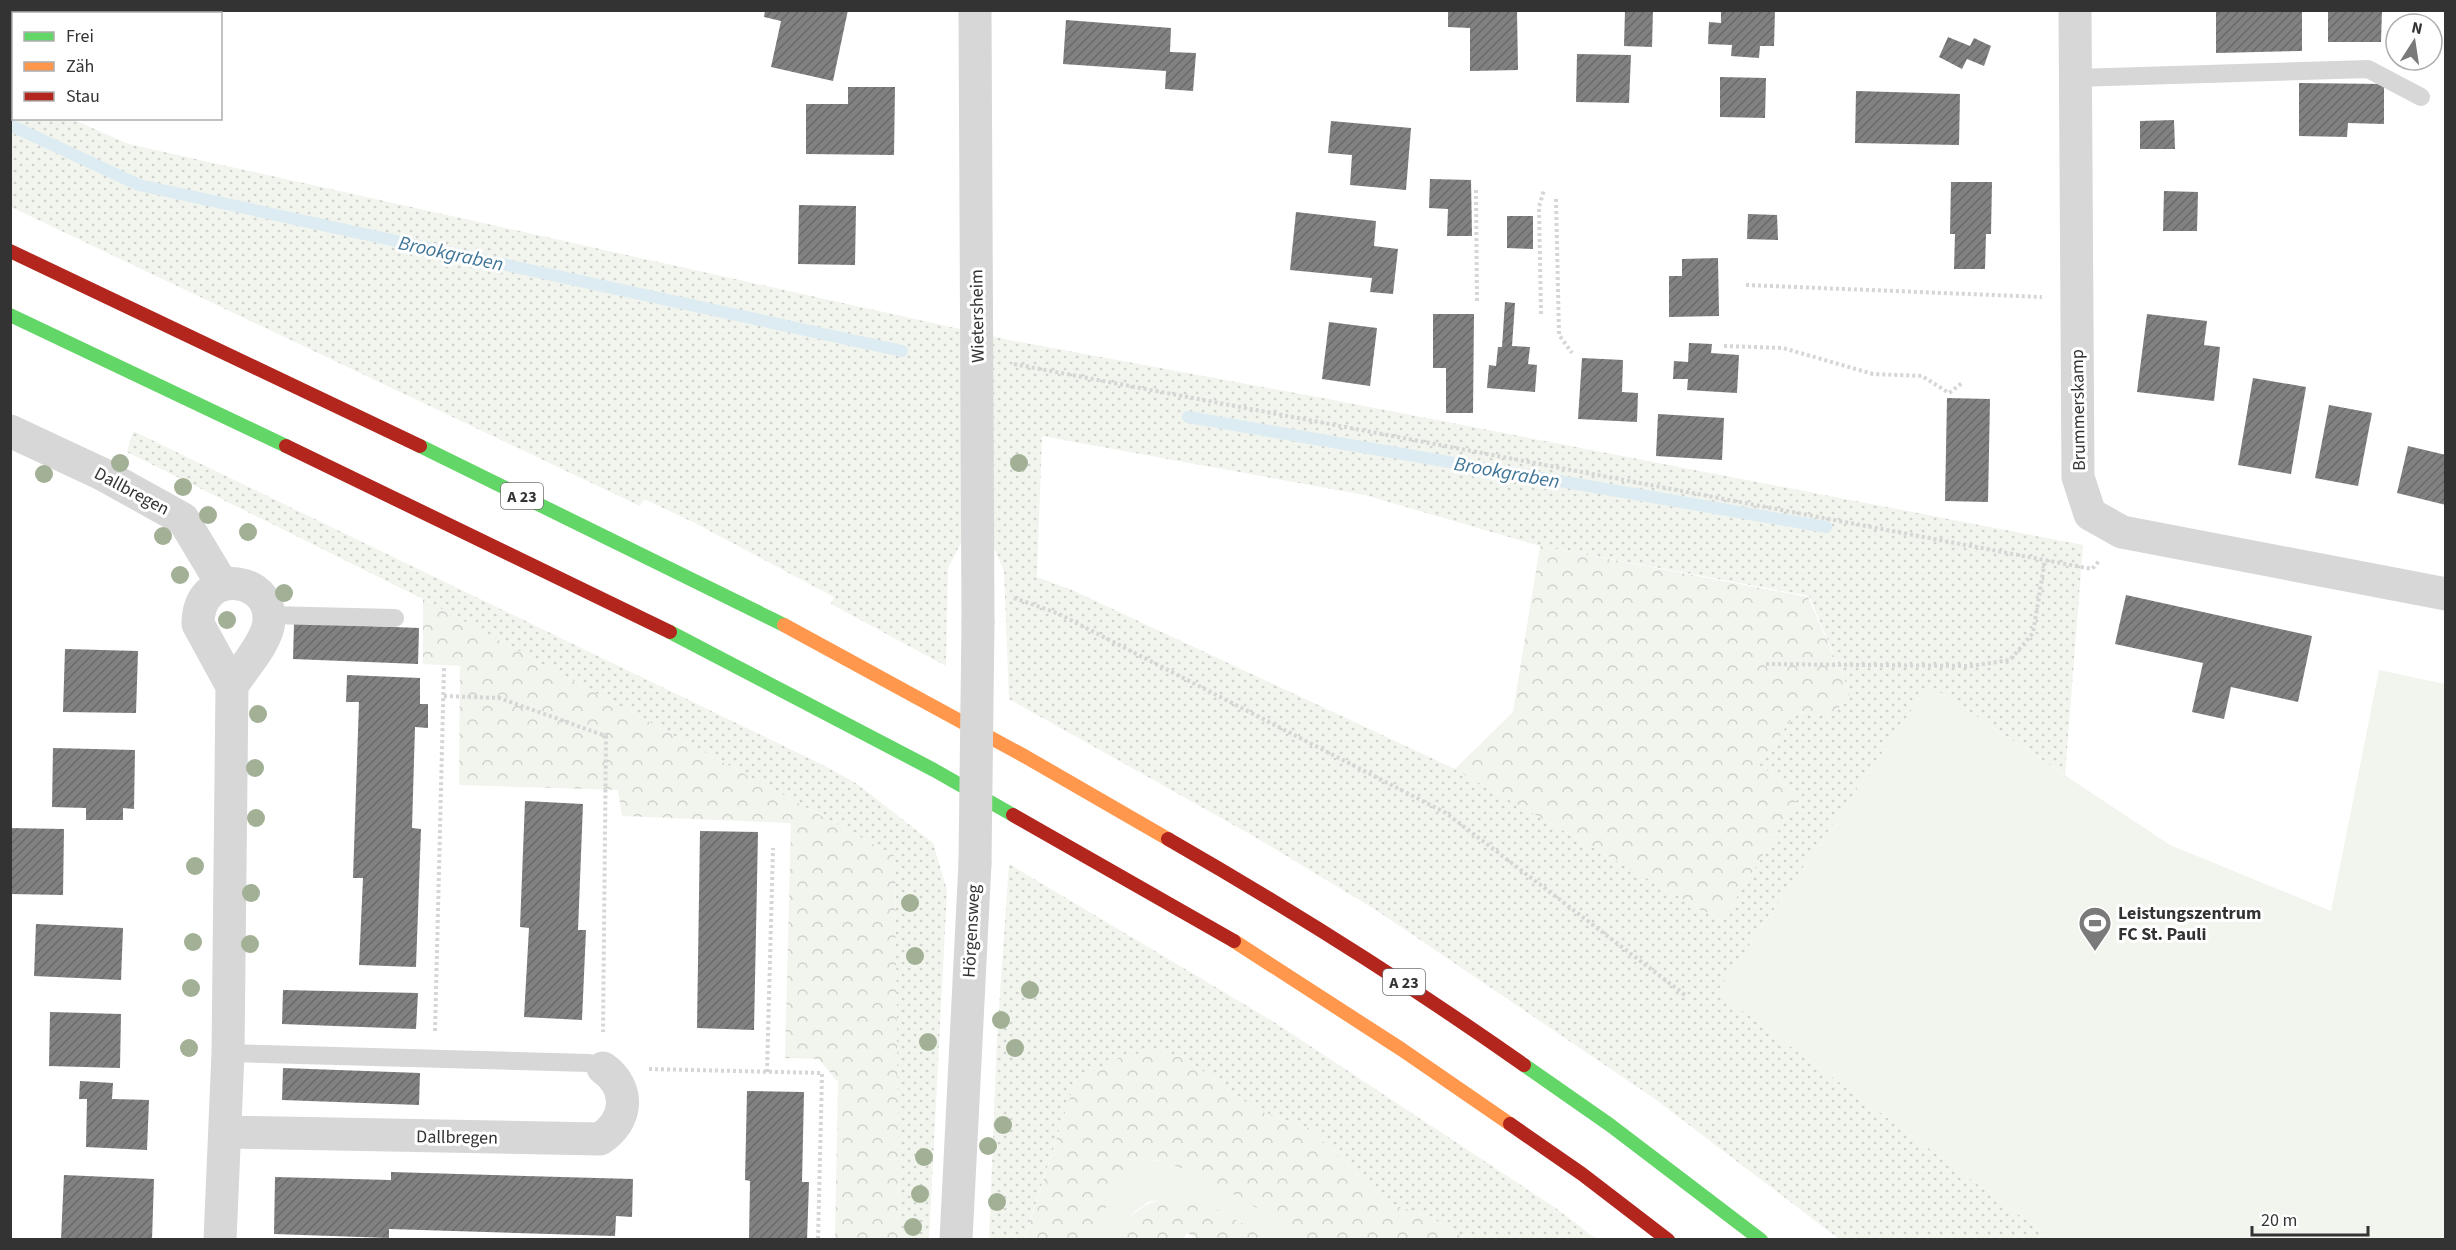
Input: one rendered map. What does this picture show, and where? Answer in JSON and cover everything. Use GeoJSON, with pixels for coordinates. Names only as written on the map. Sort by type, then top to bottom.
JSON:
{"type":"FeatureCollection","features":[{"type":"Feature","properties":{"kind":"highway","name":"A 23"},"geometry":{"type":"LineString","coordinates":[[10,251],[561,514],[772,618],[1026,756],[1293,911],[1442,1007],[1610,1125],[1761,1239]]}},
{"type":"Feature","properties":{"kind":"highway"},"geometry":{"type":"LineString","coordinates":[[10,315],[538,566],[750,672],[934,770],[1259,955],[1582,1173],[1668,1239]]}},
{"type":"Feature","properties":{"kind":"street","name":"Wietersheim"},"geometry":{"type":"LineString","coordinates":[[975,10],[978,622]]}},
{"type":"Feature","properties":{"kind":"street","name":"Brummerskamp"},"geometry":{"type":"LineString","coordinates":[[2075,10],[2078,477],[2090,514],[2122,532],[2445,594]]}},
{"type":"Feature","properties":{"kind":"street","name":"Dallbregen"},"geometry":{"type":"LineString","coordinates":[[10,431],[102,474],[183,519],[222,584]]}},
{"type":"Feature","properties":{"kind":"street"},"geometry":{"type":"LineString","coordinates":[[220,1239],[228,1053],[232,686],[198,624],[201,603],[207,594],[222,584],[244,585],[254,589],[261,597],[269,615],[265,634],[232,686]]}},
{"type":"Feature","properties":{"kind":"street","name":"Hörgensweg"},"geometry":{"type":"LineString","coordinates":[[956,1239],[975,863],[978,622]]}},
{"type":"Feature","properties":{"kind":"street","name":"Dallbregen"},"geometry":{"type":"LineString","coordinates":[[226,1131],[600,1139],[617,1124],[623,1107],[617,1081],[603,1068]]}},
{"type":"Feature","properties":{"kind":"lane"},"geometry":{"type":"LineString","coordinates":[[2076,78],[2368,69],[2421,98]]}},
{"type":"Feature","properties":{"kind":"lane"},"geometry":{"type":"LineString","coordinates":[[269,615],[395,618]]}},
{"type":"Feature","properties":{"kind":"lane"},"geometry":{"type":"LineString","coordinates":[[228,1053],[589,1063],[603,1068]]}},
{"type":"Feature","properties":{"kind":"path"},"geometry":{"type":"LineString","coordinates":[[1476,190],[1477,302]]}},
{"type":"Feature","properties":{"kind":"path"},"geometry":{"type":"LineString","coordinates":[[1541,314],[1539,207],[1544,190]]}},
{"type":"Feature","properties":{"kind":"path"},"geometry":{"type":"LineString","coordinates":[[1556,199],[1559,335],[1572,353]]}},
{"type":"Feature","properties":{"kind":"path"},"geometry":{"type":"LineString","coordinates":[[1746,285],[2077,298]]}},
{"type":"Feature","properties":{"kind":"path"},"geometry":{"type":"LineString","coordinates":[[1724,346],[1783,348],[1873,374],[1922,376],[1949,393],[1962,383]]}},
{"type":"Feature","properties":{"kind":"path"},"geometry":{"type":"LineString","coordinates":[[978,357],[2092,569],[2122,532]]}},
{"type":"Feature","properties":{"kind":"path"},"geometry":{"type":"LineString","coordinates":[[1766,664],[1971,666],[2010,660],[2033,633],[2045,561]]}},
{"type":"Feature","properties":{"kind":"path"},"geometry":{"type":"LineString","coordinates":[[979,586],[1057,613],[1446,813],[1685,995]]}},
{"type":"Feature","properties":{"kind":"path"},"geometry":{"type":"LineString","coordinates":[[434,1058],[444,668]]}},
{"type":"Feature","properties":{"kind":"path"},"geometry":{"type":"LineString","coordinates":[[444,696],[499,698],[606,736],[603,1068],[822,1073],[818,1239]]}},
{"type":"Feature","properties":{"kind":"path"},"geometry":{"type":"LineString","coordinates":[[767,1072],[773,848]]}},
{"type":"Feature","properties":{"kind":"green space"},"geometry":{"type":"Polygon","coordinates":[[[11,91],[12,120],[74,120],[128,144],[1009,340],[1328,399],[2083,545],[2065,775],[1929,685],[1717,992],[2052,1239],[1839,1239],[1655,1099],[1376,910],[1255,837],[1009,699],[1004,571],[987,532],[968,529],[948,568],[946,666],[831,604],[834,597],[697,524],[644,499],[640,506],[11,207],[11,91]],[[1042,436],[1037,577],[1072,590],[1455,769],[1722,921],[1800,795],[1758,764],[1797,712],[1832,716],[1850,693],[1809,596],[1540,546],[1365,495],[1042,436]]]}},
{"type":"Feature","properties":{"kind":"green space"},"geometry":{"type":"Polygon","coordinates":[[[133,431],[827,767],[857,784],[933,843],[947,890],[929,1239],[899,1239],[895,856],[423,599],[127,452],[133,431]]]}},
{"type":"Feature","properties":{"kind":"green space"},"geometry":{"type":"Polygon","coordinates":[[[1540,546],[1808,597],[1850,693],[1832,716],[1797,712],[1758,764],[1800,795],[1722,921],[1455,769],[1513,712],[1540,546]]]}},
{"type":"Feature","properties":{"kind":"green space"},"geometry":{"type":"Polygon","coordinates":[[[423,599],[895,856],[899,1239],[835,1239],[838,1082],[819,1059],[785,1058],[791,823],[622,816],[618,790],[459,785],[460,666],[423,664],[423,599]]]}},
{"type":"Feature","properties":{"kind":"green space","name":"Leistungszentrum FC St. Pauli"},"geometry":{"type":"Polygon","coordinates":[[[2379,670],[2445,684],[2445,1239],[2052,1239],[1717,992],[1929,685],[2170,845],[2331,911],[2379,670]]]}},
{"type":"Feature","properties":{"kind":"green space"},"geometry":{"type":"Polygon","coordinates":[[[1009,864],[1274,1022],[1557,1209],[1596,1239],[1466,1239],[1427,1215],[1387,1203],[1309,1128],[1257,1110],[1186,1059],[1076,1079],[1024,1239],[989,1240],[997,1038],[1009,864]]]}},
{"type":"Feature","properties":{"kind":"green space"},"geometry":{"type":"Polygon","coordinates":[[[1154,1050],[1186,1059],[1257,1110],[1309,1128],[1387,1203],[1427,1215],[1466,1239],[1308,1239],[1191,1172],[1156,1160],[1145,1161],[1128,1170],[1109,1201],[1094,1239],[1024,1240],[1076,1079],[1123,1057],[1154,1050]]]}},
{"type":"Feature","properties":{"kind":"green space"},"geometry":{"type":"Polygon","coordinates":[[[1145,1160],[1182,1168],[1204,1178],[1308,1239],[1271,1239],[1208,1204],[1178,1196],[1148,1202],[1134,1212],[1115,1239],[1094,1239],[1109,1201],[1129,1167],[1145,1160]]]}},
{"type":"Feature","properties":{"kind":"green space"},"geometry":{"type":"Polygon","coordinates":[[[1178,1196],[1208,1204],[1271,1239],[1198,1239],[1187,1233],[1183,1239],[1115,1240],[1126,1222],[1140,1209],[1158,1200],[1178,1196]]]}},
{"type":"Feature","properties":{"kind":"building"},"geometry":{"type":"Polygon","coordinates":[[[765,10],[848,10],[833,81],[771,67],[781,21],[764,17],[765,10]]]}},
{"type":"Feature","properties":{"kind":"building"},"geometry":{"type":"Polygon","coordinates":[[[1448,10],[1517,10],[1518,70],[1470,71],[1470,28],[1448,27],[1448,10]]]}},
{"type":"Feature","properties":{"kind":"building"},"geometry":{"type":"Polygon","coordinates":[[[1625,10],[1653,10],[1652,47],[1624,46],[1625,10]]]}},
{"type":"Feature","properties":{"kind":"building"},"geometry":{"type":"Polygon","coordinates":[[[1721,10],[1775,10],[1774,46],[1760,46],[1759,58],[1731,56],[1732,45],[1708,44],[1709,22],[1721,23],[1721,10]]]}},
{"type":"Feature","properties":{"kind":"building"},"geometry":{"type":"Polygon","coordinates":[[[2216,10],[2302,10],[2302,51],[2216,53],[2216,10]]]}},
{"type":"Feature","properties":{"kind":"building"},"geometry":{"type":"Polygon","coordinates":[[[2328,10],[2382,10],[2381,42],[2328,42],[2328,10]]]}},
{"type":"Feature","properties":{"kind":"building"},"geometry":{"type":"Polygon","coordinates":[[[1066,20],[1171,28],[1170,52],[1196,53],[1193,91],[1165,89],[1166,71],[1063,64],[1066,20]]]}},
{"type":"Feature","properties":{"kind":"building"},"geometry":{"type":"Polygon","coordinates":[[[1948,37],[1970,46],[1974,38],[1991,46],[1984,66],[1967,59],[1962,69],[1939,57],[1948,37]]]}},
{"type":"Feature","properties":{"kind":"building"},"geometry":{"type":"Polygon","coordinates":[[[1577,54],[1631,55],[1629,103],[1576,102],[1577,54]]]}},
{"type":"Feature","properties":{"kind":"building"},"geometry":{"type":"Polygon","coordinates":[[[1720,77],[1766,78],[1765,118],[1720,117],[1720,77]]]}},
{"type":"Feature","properties":{"kind":"building"},"geometry":{"type":"Polygon","coordinates":[[[2299,83],[2384,84],[2384,124],[2348,123],[2347,137],[2299,136],[2299,83]]]}},
{"type":"Feature","properties":{"kind":"building"},"geometry":{"type":"Polygon","coordinates":[[[848,87],[895,87],[894,155],[806,154],[806,104],[848,104],[848,87]]]}},
{"type":"Feature","properties":{"kind":"building"},"geometry":{"type":"Polygon","coordinates":[[[1856,91],[1960,94],[1959,145],[1855,143],[1856,91]]]}},
{"type":"Feature","properties":{"kind":"building"},"geometry":{"type":"Polygon","coordinates":[[[2174,120],[2175,149],[2140,149],[2140,121],[2174,120]]]}},
{"type":"Feature","properties":{"kind":"building"},"geometry":{"type":"Polygon","coordinates":[[[1331,121],[1411,128],[1406,190],[1350,185],[1352,155],[1328,153],[1331,121]]]}},
{"type":"Feature","properties":{"kind":"building"},"geometry":{"type":"Polygon","coordinates":[[[1430,179],[1471,180],[1472,236],[1447,236],[1448,209],[1429,208],[1430,179]]]}},
{"type":"Feature","properties":{"kind":"building"},"geometry":{"type":"Polygon","coordinates":[[[1951,182],[1992,182],[1991,234],[1986,234],[1985,269],[1954,269],[1955,234],[1950,234],[1951,182]]]}},
{"type":"Feature","properties":{"kind":"building"},"geometry":{"type":"Polygon","coordinates":[[[2164,191],[2198,192],[2197,231],[2163,231],[2164,191]]]}},
{"type":"Feature","properties":{"kind":"building"},"geometry":{"type":"Polygon","coordinates":[[[799,205],[856,206],[855,265],[798,264],[799,205]]]}},
{"type":"Feature","properties":{"kind":"building"},"geometry":{"type":"Polygon","coordinates":[[[1296,212],[1376,221],[1374,246],[1398,249],[1393,294],[1370,292],[1372,278],[1290,270],[1296,212]]]}},
{"type":"Feature","properties":{"kind":"building"},"geometry":{"type":"Polygon","coordinates":[[[1748,214],[1777,215],[1778,240],[1747,239],[1748,214]]]}},
{"type":"Feature","properties":{"kind":"building"},"geometry":{"type":"Polygon","coordinates":[[[1507,216],[1533,216],[1533,249],[1507,248],[1507,216]]]}},
{"type":"Feature","properties":{"kind":"building"},"geometry":{"type":"Polygon","coordinates":[[[1718,258],[1719,316],[1669,317],[1669,276],[1682,276],[1682,259],[1718,258]]]}},
{"type":"Feature","properties":{"kind":"building"},"geometry":{"type":"Polygon","coordinates":[[[1505,302],[1515,303],[1512,346],[1530,347],[1528,364],[1537,365],[1535,392],[1487,388],[1489,365],[1496,366],[1498,347],[1502,347],[1505,302]]]}},
{"type":"Feature","properties":{"kind":"building"},"geometry":{"type":"Polygon","coordinates":[[[1433,314],[1474,314],[1473,413],[1446,413],[1446,368],[1433,368],[1433,314]]]}},
{"type":"Feature","properties":{"kind":"building"},"geometry":{"type":"Polygon","coordinates":[[[2147,314],[2207,321],[2204,345],[2220,347],[2214,401],[2137,392],[2147,314]]]}},
{"type":"Feature","properties":{"kind":"building"},"geometry":{"type":"Polygon","coordinates":[[[1329,322],[1377,328],[1370,386],[1322,379],[1329,322]]]}},
{"type":"Feature","properties":{"kind":"building"},"geometry":{"type":"Polygon","coordinates":[[[1689,343],[1712,344],[1711,353],[1739,355],[1737,393],[1687,390],[1688,379],[1673,379],[1674,361],[1688,362],[1689,343]]]}},
{"type":"Feature","properties":{"kind":"building"},"geometry":{"type":"Polygon","coordinates":[[[1582,358],[1623,360],[1622,392],[1638,393],[1637,422],[1578,419],[1582,358]]]}},
{"type":"Feature","properties":{"kind":"building"},"geometry":{"type":"Polygon","coordinates":[[[2253,378],[2306,387],[2291,474],[2238,465],[2253,378]]]}},
{"type":"Feature","properties":{"kind":"building"},"geometry":{"type":"Polygon","coordinates":[[[1947,398],[1990,399],[1988,502],[1945,501],[1947,398]]]}},
{"type":"Feature","properties":{"kind":"building"},"geometry":{"type":"Polygon","coordinates":[[[2329,405],[2372,413],[2358,486],[2315,478],[2329,405]]]}},
{"type":"Feature","properties":{"kind":"building"},"geometry":{"type":"Polygon","coordinates":[[[1658,414],[1724,418],[1722,460],[1656,456],[1658,414]]]}},
{"type":"Feature","properties":{"kind":"building"},"geometry":{"type":"Polygon","coordinates":[[[2408,446],[2446,455],[2446,505],[2397,493],[2408,446]]]}},
{"type":"Feature","properties":{"kind":"building"},"geometry":{"type":"Polygon","coordinates":[[[2126,595],[2312,636],[2298,702],[2231,687],[2224,719],[2192,712],[2203,663],[2115,644],[2126,595]]]}},
{"type":"Feature","properties":{"kind":"building"},"geometry":{"type":"Polygon","coordinates":[[[294,623],[419,628],[418,664],[293,659],[294,623]]]}},
{"type":"Feature","properties":{"kind":"building"},"geometry":{"type":"Polygon","coordinates":[[[65,649],[138,651],[136,713],[63,712],[65,649]]]}},
{"type":"Feature","properties":{"kind":"building"},"geometry":{"type":"Polygon","coordinates":[[[347,675],[420,678],[420,704],[428,704],[428,728],[415,727],[412,828],[421,829],[416,967],[359,965],[363,878],[353,878],[359,702],[346,702],[347,675]]]}},
{"type":"Feature","properties":{"kind":"building"},"geometry":{"type":"Polygon","coordinates":[[[53,748],[135,750],[134,809],[123,808],[123,820],[86,820],[86,808],[52,807],[53,748]]]}},
{"type":"Feature","properties":{"kind":"building"},"geometry":{"type":"Polygon","coordinates":[[[525,801],[583,804],[578,930],[586,930],[582,1020],[524,1017],[529,928],[520,927],[525,801]]]}},
{"type":"Feature","properties":{"kind":"building"},"geometry":{"type":"Polygon","coordinates":[[[10,828],[64,829],[63,895],[10,894],[10,828]]]}},
{"type":"Feature","properties":{"kind":"building"},"geometry":{"type":"Polygon","coordinates":[[[700,831],[758,832],[754,1030],[697,1028],[700,831]]]}},
{"type":"Feature","properties":{"kind":"building"},"geometry":{"type":"Polygon","coordinates":[[[36,924],[123,928],[121,980],[34,976],[36,924]]]}},
{"type":"Feature","properties":{"kind":"building"},"geometry":{"type":"Polygon","coordinates":[[[283,990],[418,993],[416,1029],[282,1024],[283,990]]]}},
{"type":"Feature","properties":{"kind":"building"},"geometry":{"type":"Polygon","coordinates":[[[50,1012],[121,1014],[120,1068],[49,1066],[50,1012]]]}},
{"type":"Feature","properties":{"kind":"building"},"geometry":{"type":"Polygon","coordinates":[[[283,1068],[420,1073],[419,1105],[282,1100],[283,1068]]]}},
{"type":"Feature","properties":{"kind":"building"},"geometry":{"type":"Polygon","coordinates":[[[80,1081],[113,1083],[112,1099],[149,1100],[147,1150],[86,1147],[87,1099],[79,1099],[80,1081]]]}},
{"type":"Feature","properties":{"kind":"building"},"geometry":{"type":"Polygon","coordinates":[[[747,1091],[804,1092],[802,1182],[809,1182],[807,1240],[749,1240],[750,1181],[745,1180],[747,1091]]]}},
{"type":"Feature","properties":{"kind":"building"},"geometry":{"type":"Polygon","coordinates":[[[391,1172],[633,1179],[632,1217],[616,1216],[615,1236],[389,1229],[389,1238],[274,1234],[275,1177],[391,1180],[391,1172]]]}},
{"type":"Feature","properties":{"kind":"building"},"geometry":{"type":"Polygon","coordinates":[[[64,1175],[154,1179],[152,1240],[61,1239],[64,1175]]]}},
{"type":"Feature","properties":{"kind":"waterway","name":"Brookgraben"},"geometry":{"type":"LineString","coordinates":[[10,125],[139,185],[902,351]]}},
{"type":"Feature","properties":{"kind":"waterway","name":"Brookgraben"},"geometry":{"type":"LineString","coordinates":[[1188,417],[1826,527]]}},
{"type":"Feature","properties":{"kind":"traffic: fast"},"geometry":{"type":"LineString","coordinates":[[10,315],[286,446]]}},
{"type":"Feature","properties":{"kind":"traffic: fast"},"geometry":{"type":"LineString","coordinates":[[420,446],[784,625]]}},
{"type":"Feature","properties":{"kind":"traffic: fast"},"geometry":{"type":"LineString","coordinates":[[670,632],[934,770],[1013,815]]}},
{"type":"Feature","properties":{"kind":"traffic: fast"},"geometry":{"type":"LineString","coordinates":[[1524,1065],[1610,1125],[1761,1240]]}},
{"type":"Feature","properties":{"kind":"traffic: slow"},"geometry":{"type":"LineString","coordinates":[[784,625],[1026,757],[1168,839]]}},
{"type":"Feature","properties":{"kind":"traffic: slow"},"geometry":{"type":"LineString","coordinates":[[1234,941],[1401,1049],[1510,1124]]}},
{"type":"Feature","properties":{"kind":"traffic: jam"},"geometry":{"type":"LineString","coordinates":[[10,251],[420,446]]}},
{"type":"Feature","properties":{"kind":"traffic: jam"},"geometry":{"type":"LineString","coordinates":[[286,446],[670,632]]}},
{"type":"Feature","properties":{"kind":"traffic: jam"},"geometry":{"type":"LineString","coordinates":[[1013,815],[1234,941]]}},
{"type":"Feature","properties":{"kind":"traffic: jam"},"geometry":{"type":"LineString","coordinates":[[1168,839],[1349,948],[1524,1065]]}},
{"type":"Feature","properties":{"kind":"traffic: jam"},"geometry":{"type":"LineString","coordinates":[[1510,1124],[1582,1174],[1668,1240]]}},
{"type":"Feature","properties":{"kind":"place","name":"Leistungszentrum FC St. Pauli"},"geometry":{"type":"Point","coordinates":[2095,952]}}]}
